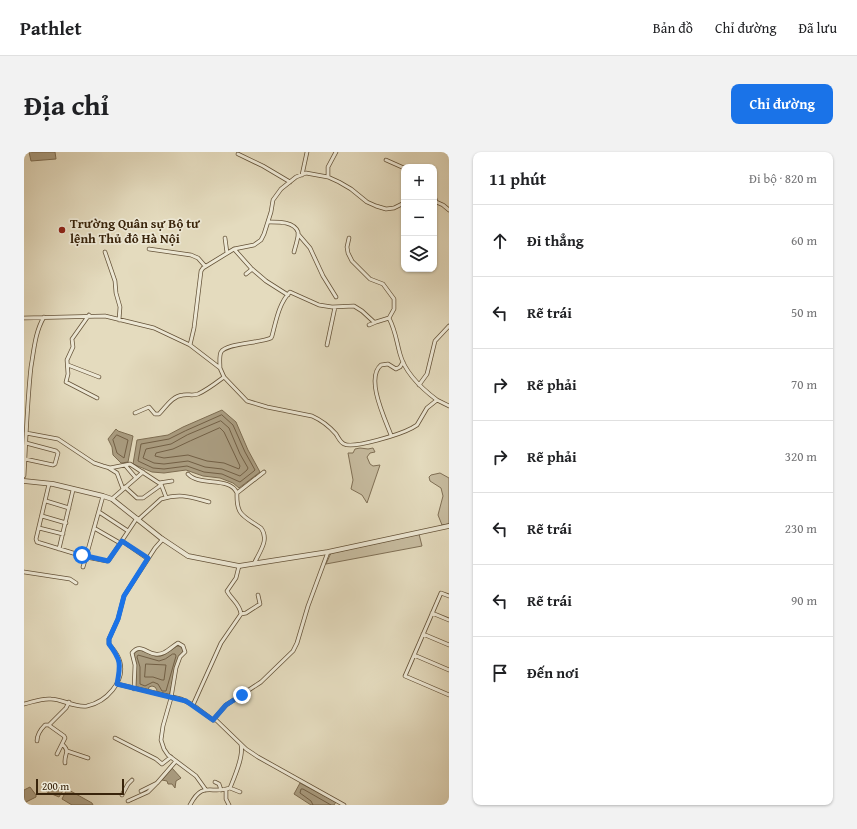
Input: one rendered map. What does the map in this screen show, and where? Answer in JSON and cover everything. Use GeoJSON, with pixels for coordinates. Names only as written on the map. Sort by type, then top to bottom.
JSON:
{"type":"FeatureCollection","features":[{"type":"Feature","properties":{"kind":"street"},"geometry":{"type":"LineString","coordinates":[[302,175],[307,152]]}},
{"type":"Feature","properties":{"kind":"street"},"geometry":{"type":"LineString","coordinates":[[328,177],[328,167],[336,152]]}},
{"type":"Feature","properties":{"kind":"street"},"geometry":{"type":"LineString","coordinates":[[238,154],[263,166],[290,182]]}},
{"type":"Feature","properties":{"kind":"street"},"geometry":{"type":"LineString","coordinates":[[386,160],[401,167]]}},
{"type":"Feature","properties":{"kind":"street"},"geometry":{"type":"LineString","coordinates":[[190,345],[194,328],[201,271],[205,266],[234,249],[254,245],[259,242],[264,234],[268,222],[273,200],[281,189],[296,177],[306,173],[328,177],[345,186],[367,202],[386,209],[394,208],[401,204]]}},
{"type":"Feature","properties":{"kind":"street"},"geometry":{"type":"LineString","coordinates":[[437,203],[449,210]]}},
{"type":"Feature","properties":{"kind":"street"},"geometry":{"type":"LineString","coordinates":[[268,222],[280,222],[290,225],[310,248],[323,276],[336,298]]}},
{"type":"Feature","properties":{"kind":"street"},"geometry":{"type":"LineString","coordinates":[[294,252],[298,234]]}},
{"type":"Feature","properties":{"kind":"street"},"geometry":{"type":"LineString","coordinates":[[225,238],[227,253]]}},
{"type":"Feature","properties":{"kind":"street"},"geometry":{"type":"LineString","coordinates":[[349,238],[347,247],[352,261],[370,279],[383,284],[394,299],[394,309],[390,318]]}},
{"type":"Feature","properties":{"kind":"street"},"geometry":{"type":"LineString","coordinates":[[149,249],[191,255],[198,258],[205,266]]}},
{"type":"Feature","properties":{"kind":"street"},"geometry":{"type":"LineString","coordinates":[[234,249],[252,269],[266,281],[288,295]]}},
{"type":"Feature","properties":{"kind":"street"},"geometry":{"type":"LineString","coordinates":[[105,252],[115,281],[116,293],[120,307],[119,320]]}},
{"type":"Feature","properties":{"kind":"street"},"geometry":{"type":"LineString","coordinates":[[246,274],[252,269]]}},
{"type":"Feature","properties":{"kind":"street"},"geometry":{"type":"LineString","coordinates":[[374,322],[354,306],[335,307],[316,304],[292,292],[288,295],[276,318],[271,338],[240,344],[223,350],[220,353],[220,368],[224,377],[247,401],[318,418],[335,433],[343,444],[354,445],[371,442],[407,431],[417,425],[428,408],[436,400]]}},
{"type":"Feature","properties":{"kind":"street"},"geometry":{"type":"LineString","coordinates":[[327,345],[335,307]]}},
{"type":"Feature","properties":{"kind":"street"},"geometry":{"type":"LineString","coordinates":[[89,315],[72,339],[73,347],[67,358],[67,383],[97,398]]}},
{"type":"Feature","properties":{"kind":"street"},"geometry":{"type":"LineString","coordinates":[[24,318],[89,315],[105,316],[154,328],[190,345],[220,368]]}},
{"type":"Feature","properties":{"kind":"street"},"geometry":{"type":"LineString","coordinates":[[24,476],[29,389],[34,342],[40,323],[44,317]]}},
{"type":"Feature","properties":{"kind":"street"},"geometry":{"type":"LineString","coordinates":[[369,325],[374,322],[390,318]]}},
{"type":"Feature","properties":{"kind":"street"},"geometry":{"type":"LineString","coordinates":[[390,318],[396,330],[400,356],[411,376],[424,391],[436,400],[449,406]]}},
{"type":"Feature","properties":{"kind":"street"},"geometry":{"type":"LineString","coordinates":[[419,385],[427,374],[435,341],[449,326]]}},
{"type":"Feature","properties":{"kind":"street"},"geometry":{"type":"LineString","coordinates":[[391,435],[376,392],[375,375],[377,368],[381,365],[388,364],[396,369],[400,367],[403,362]]}},
{"type":"Feature","properties":{"kind":"street"},"geometry":{"type":"LineString","coordinates":[[68,365],[99,377]]}},
{"type":"Feature","properties":{"kind":"street"},"geometry":{"type":"LineString","coordinates":[[135,413],[148,407],[156,414],[159,414],[171,400],[177,396],[185,394],[194,395],[200,393],[224,377]]}},
{"type":"Feature","properties":{"kind":"street"},"geometry":{"type":"LineString","coordinates":[[26,433],[58,439],[94,463],[117,473],[124,488],[137,498],[143,498],[161,484],[172,481]]}},
{"type":"Feature","properties":{"kind":"street"},"geometry":{"type":"LineString","coordinates":[[25,459],[53,465],[55,464],[58,453],[56,451],[26,443]]}},
{"type":"Feature","properties":{"kind":"street"},"geometry":{"type":"LineString","coordinates":[[107,468],[130,464],[154,481],[161,484],[166,497]]}},
{"type":"Feature","properties":{"kind":"street"},"geometry":{"type":"LineString","coordinates":[[125,465],[136,478]]}},
{"type":"Feature","properties":{"kind":"street"},"geometry":{"type":"LineString","coordinates":[[112,499],[143,472]]}},
{"type":"Feature","properties":{"kind":"street"},"geometry":{"type":"LineString","coordinates":[[236,493],[264,472]]}},
{"type":"Feature","properties":{"kind":"street"},"geometry":{"type":"LineString","coordinates":[[188,474],[199,481],[224,484],[233,488],[236,493],[236,505],[239,512],[263,532],[264,544],[254,564]]}},
{"type":"Feature","properties":{"kind":"street"},"geometry":{"type":"LineString","coordinates":[[24,481],[49,484],[112,499],[163,539],[188,556],[239,566],[328,552],[449,526]]}},
{"type":"Feature","properties":{"kind":"street"},"geometry":{"type":"LineString","coordinates":[[49,484],[36,539],[37,542],[86,557],[108,561],[138,519],[161,499],[179,495],[209,502]]}},
{"type":"Feature","properties":{"kind":"street"},"geometry":{"type":"LineString","coordinates":[[59,549],[73,490]]}},
{"type":"Feature","properties":{"kind":"street"},"geometry":{"type":"LineString","coordinates":[[83,567],[103,496]]}},
{"type":"Feature","properties":{"kind":"street"},"geometry":{"type":"LineString","coordinates":[[46,501],[69,508]]}},
{"type":"Feature","properties":{"kind":"street"},"geometry":{"type":"LineString","coordinates":[[99,512],[128,531]]}},
{"type":"Feature","properties":{"kind":"street"},"geometry":{"type":"LineString","coordinates":[[42,516],[66,523]]}},
{"type":"Feature","properties":{"kind":"street"},"geometry":{"type":"LineString","coordinates":[[39,528],[63,534]]}},
{"type":"Feature","properties":{"kind":"street"},"geometry":{"type":"LineString","coordinates":[[94,528],[148,558]]}},
{"type":"Feature","properties":{"kind":"street"},"geometry":{"type":"LineString","coordinates":[[24,704],[44,699],[52,699],[69,702],[80,706],[88,706],[106,696],[114,689],[117,684],[121,665],[116,652],[109,644],[109,639],[118,619],[124,596],[148,558],[163,539]]}},
{"type":"Feature","properties":{"kind":"street"},"geometry":{"type":"LineString","coordinates":[[213,720],[226,705],[261,682],[290,655],[296,647],[308,606],[328,552]]}},
{"type":"Feature","properties":{"kind":"street"},"geometry":{"type":"LineString","coordinates":[[239,566],[236,578],[227,591],[239,608],[241,614]]}},
{"type":"Feature","properties":{"kind":"street"},"geometry":{"type":"LineString","coordinates":[[24,572],[70,579],[76,583]]}},
{"type":"Feature","properties":{"kind":"street"},"geometry":{"type":"LineString","coordinates":[[449,596],[441,592],[405,676],[449,695]]}},
{"type":"Feature","properties":{"kind":"street"},"geometry":{"type":"LineString","coordinates":[[193,705],[221,643],[241,614],[246,613],[260,604],[258,595]]}},
{"type":"Feature","properties":{"kind":"street"},"geometry":{"type":"LineString","coordinates":[[432,613],[449,620]]}},
{"type":"Feature","properties":{"kind":"street"},"geometry":{"type":"LineString","coordinates":[[423,634],[449,645]]}},
{"type":"Feature","properties":{"kind":"street"},"geometry":{"type":"LineString","coordinates":[[134,688],[135,665],[132,657],[134,651],[139,648],[157,655],[179,643],[185,650],[180,657],[176,668],[171,698],[161,736],[164,749],[171,757],[199,779],[206,790]]}},
{"type":"Feature","properties":{"kind":"street"},"geometry":{"type":"LineString","coordinates":[[414,655],[449,670]]}},
{"type":"Feature","properties":{"kind":"street"},"geometry":{"type":"LineString","coordinates":[[117,684],[181,700],[193,705],[213,720],[216,720],[240,743],[258,757],[344,805]]}},
{"type":"Feature","properties":{"kind":"street"},"geometry":{"type":"LineString","coordinates":[[37,741],[38,734],[45,725],[50,725],[66,708],[69,702]]}},
{"type":"Feature","properties":{"kind":"street"},"geometry":{"type":"LineString","coordinates":[[50,725],[65,738],[57,754]]}},
{"type":"Feature","properties":{"kind":"street"},"geometry":{"type":"LineString","coordinates":[[115,738],[156,759],[162,764],[171,757]]}},
{"type":"Feature","properties":{"kind":"street"},"geometry":{"type":"LineString","coordinates":[[227,804],[225,795],[241,757],[242,751],[240,743]]}},
{"type":"Feature","properties":{"kind":"street"},"geometry":{"type":"LineString","coordinates":[[62,744],[67,751],[88,758]]}},
{"type":"Feature","properties":{"kind":"street"},"geometry":{"type":"LineString","coordinates":[[65,763],[67,751]]}},
{"type":"Feature","properties":{"kind":"street"},"geometry":{"type":"LineString","coordinates":[[128,801],[148,792],[176,761]]}},
{"type":"Feature","properties":{"kind":"street"},"geometry":{"type":"LineString","coordinates":[[122,796],[128,784],[132,780]]}},
{"type":"Feature","properties":{"kind":"street"},"geometry":{"type":"LineString","coordinates":[[215,782],[219,784],[221,790]]}},
{"type":"Feature","properties":{"kind":"street"},"geometry":{"type":"LineString","coordinates":[[141,791],[157,783]]}},
{"type":"Feature","properties":{"kind":"street"},"geometry":{"type":"LineString","coordinates":[[190,805],[198,794],[206,790],[228,789],[240,792]]}},
{"type":"Feature","properties":{"kind":"shaded area"},"geometry":{"type":"Polygon","coordinates":[[[373,448],[375,452],[370,453],[367,457],[370,464],[373,466],[380,465],[367,503],[362,495],[351,489],[353,480],[348,453],[353,453],[355,449],[373,448]]]}},
{"type":"Feature","properties":{"kind":"shaded area"},"geometry":{"type":"Polygon","coordinates":[[[440,473],[449,478],[449,524],[442,525],[438,515],[443,496],[441,488],[430,481],[429,477],[440,473]]]}},
{"type":"Feature","properties":{"kind":"shaded area"},"geometry":{"type":"Polygon","coordinates":[[[419,534],[422,546],[326,564],[332,553],[419,534]]]}},
{"type":"Feature","properties":{"kind":"water"},"geometry":{"type":"Polygon","coordinates":[[[29,152],[55,152],[56,159],[31,161],[29,152]]]}},
{"type":"Feature","properties":{"kind":"water"},"geometry":{"type":"Polygon","coordinates":[[[222,410],[236,422],[248,450],[260,472],[239,488],[233,483],[220,478],[203,476],[186,470],[164,473],[152,472],[133,464],[137,440],[168,435],[222,410]]]}},
{"type":"Feature","properties":{"kind":"water"},"geometry":{"type":"Polygon","coordinates":[[[116,429],[133,436],[128,462],[121,463],[113,455],[112,447],[108,439],[116,429]]]}},
{"type":"Feature","properties":{"kind":"water"},"geometry":{"type":"Polygon","coordinates":[[[177,646],[180,646],[184,651],[175,669],[169,697],[156,693],[157,690],[152,686],[149,687],[148,691],[135,687],[136,667],[133,654],[138,649],[158,656],[166,654],[177,646]]]}},
{"type":"Feature","properties":{"kind":"water"},"geometry":{"type":"Polygon","coordinates":[[[172,768],[181,778],[176,781],[175,788],[172,784],[168,784],[167,781],[162,780],[172,768]]]}},
{"type":"Feature","properties":{"kind":"water"},"geometry":{"type":"Polygon","coordinates":[[[300,783],[336,802],[334,805],[311,805],[294,794],[300,783]]]}},
{"type":"Feature","properties":{"kind":"water"},"geometry":{"type":"Polygon","coordinates":[[[48,784],[55,784],[64,789],[59,797],[47,792],[46,786],[48,784]]]}},
{"type":"Feature","properties":{"kind":"water"},"geometry":{"type":"Polygon","coordinates":[[[30,787],[36,797],[24,803],[24,790],[30,787]]]}},
{"type":"Feature","properties":{"kind":"water"},"geometry":{"type":"Polygon","coordinates":[[[67,789],[93,805],[72,805],[62,799],[67,789]]]}},
{"type":"Feature","properties":{"kind":"place","name":"Trường Quân sự Bộ tư lệnh Thủ đô Hà Nội"},"geometry":{"type":"Point","coordinates":[62,230]}},
{"type":"Feature","properties":{"kind":"route"},"geometry":{"type":"LineString","coordinates":[[82,555],[108,561],[122,541],[148,558],[124,596],[121,611],[108,642],[120,660],[121,665],[117,684],[186,701],[213,720],[226,705],[242,695]]}}]}
